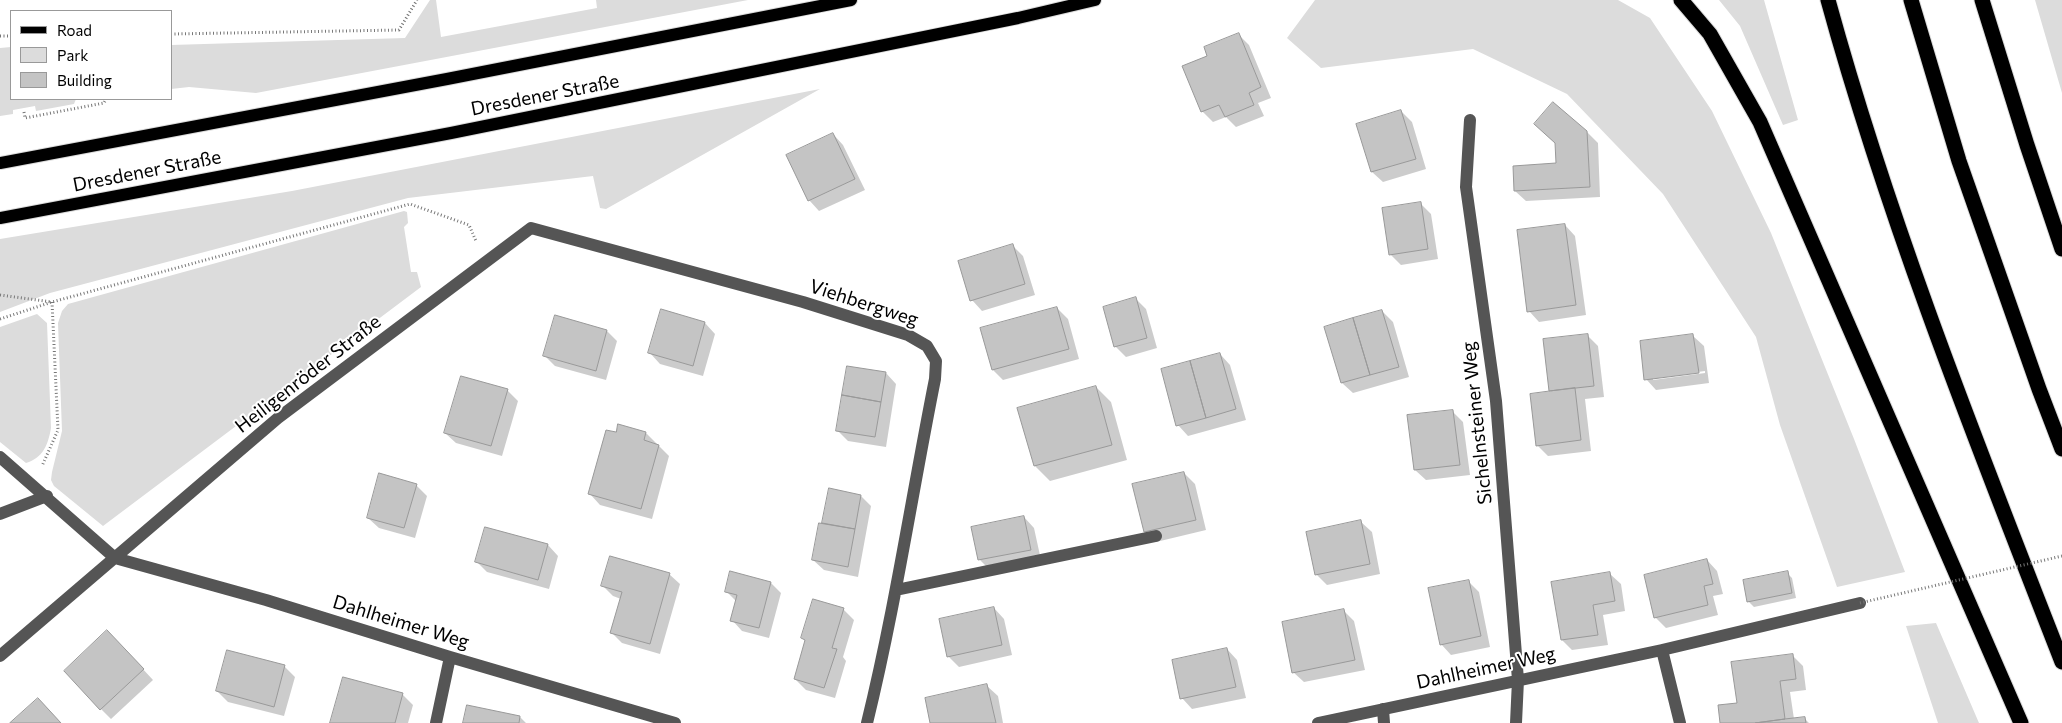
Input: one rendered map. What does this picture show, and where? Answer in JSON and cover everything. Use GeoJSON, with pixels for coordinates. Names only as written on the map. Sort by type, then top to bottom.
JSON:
{"type":"FeatureCollection","features":[{"type":"Feature","properties":{"kind":"highway"},"geometry":{"type":"LineString","coordinates":[[1681,0],[1710,34],[1760,122],[2021,723]]}},
{"type":"Feature","properties":{"kind":"highway"},"geometry":{"type":"LineString","coordinates":[[1828,0],[1886,191],[1968,419],[2062,662]]}},
{"type":"Feature","properties":{"kind":"highway"},"geometry":{"type":"LineString","coordinates":[[1911,0],[1959,162],[2035,380],[2062,448]]}},
{"type":"Feature","properties":{"kind":"highway"},"geometry":{"type":"LineString","coordinates":[[1982,0],[2027,146],[2062,249]]}},
{"type":"Feature","properties":{"kind":"main road","name":"Dresdener Straße"},"geometry":{"type":"LineString","coordinates":[[0,162],[437,81],[851,0]]}},
{"type":"Feature","properties":{"kind":"main road","name":"Dresdener Straße"},"geometry":{"type":"LineString","coordinates":[[0,218],[452,133],[1018,18],[1095,0]]}},
{"type":"Feature","properties":{"kind":"street","name":"Sichelnsteiner Weg"},"geometry":{"type":"LineString","coordinates":[[1470,120],[1466,186],[1496,401],[1518,680],[1516,723]]}},
{"type":"Feature","properties":{"kind":"street","name":"Heiligenröder Straße"},"geometry":{"type":"LineString","coordinates":[[0,656],[278,418],[531,228]]}},
{"type":"Feature","properties":{"kind":"street","name":"Viehbergweg"},"geometry":{"type":"LineString","coordinates":[[531,228],[803,302],[908,335],[927,346],[936,361],[935,379],[911,498],[896,590],[867,723]]}},
{"type":"Feature","properties":{"kind":"street"},"geometry":{"type":"LineString","coordinates":[[0,457],[47,496],[115,558]]}},
{"type":"Feature","properties":{"kind":"street"},"geometry":{"type":"LineString","coordinates":[[0,514],[47,496]]}},
{"type":"Feature","properties":{"kind":"street"},"geometry":{"type":"LineString","coordinates":[[896,590],[1156,536]]}},
{"type":"Feature","properties":{"kind":"street","name":"Dahlheimer Weg"},"geometry":{"type":"LineString","coordinates":[[115,558],[266,600],[450,658],[675,723]]}},
{"type":"Feature","properties":{"kind":"street","name":"Dahlheimer Weg"},"geometry":{"type":"LineString","coordinates":[[1318,723],[1662,650],[1860,603]]}},
{"type":"Feature","properties":{"kind":"street"},"geometry":{"type":"LineString","coordinates":[[1662,650],[1680,723]]}},
{"type":"Feature","properties":{"kind":"street"},"geometry":{"type":"LineString","coordinates":[[436,723],[450,658]]}},
{"type":"Feature","properties":{"kind":"street"},"geometry":{"type":"LineString","coordinates":[[1383,709],[1384,723]]}},
{"type":"Feature","properties":{"kind":"path"},"geometry":{"type":"LineString","coordinates":[[172,34],[399,30],[417,0]]}},
{"type":"Feature","properties":{"kind":"path"},"geometry":{"type":"LineString","coordinates":[[24,112],[25,118],[104,103],[106,100]]}},
{"type":"Feature","properties":{"kind":"path"},"geometry":{"type":"LineString","coordinates":[[0,320],[52,302],[410,204],[469,224],[485,261]]}},
{"type":"Feature","properties":{"kind":"path"},"geometry":{"type":"LineString","coordinates":[[0,295],[52,302]]}},
{"type":"Feature","properties":{"kind":"path"},"geometry":{"type":"LineString","coordinates":[[33,485],[58,430],[52,302]]}},
{"type":"Feature","properties":{"kind":"path"},"geometry":{"type":"LineString","coordinates":[[1860,603],[2062,556]]}},
{"type":"Feature","properties":{"kind":"green space"},"geometry":{"type":"Polygon","coordinates":[[[430,0],[436,0],[441,37],[597,8],[596,0],[748,0],[256,93],[189,87],[172,89],[172,45],[405,38],[430,0]]]}},
{"type":"Feature","properties":{"kind":"green space"},"geometry":{"type":"Polygon","coordinates":[[[1315,0],[1618,0],[1650,18],[1712,111],[1771,233],[1905,572],[1837,587],[1780,425],[1756,337],[1663,194],[1567,94],[1473,49],[1321,68],[1287,38],[1315,0]]]}},
{"type":"Feature","properties":{"kind":"green space"},"geometry":{"type":"Polygon","coordinates":[[[1719,0],[1764,0],[1798,120],[1783,125],[1740,26],[1719,0]]]}},
{"type":"Feature","properties":{"kind":"green space"},"geometry":{"type":"Polygon","coordinates":[[[2035,0],[2062,0],[2062,93],[2035,0]]]}},
{"type":"Feature","properties":{"kind":"green space"},"geometry":{"type":"Polygon","coordinates":[[[10,47],[10,100],[76,100],[74,104],[36,111],[35,106],[13,110],[13,114],[0,116],[0,48],[10,47]]]}},
{"type":"Feature","properties":{"kind":"green space"},"geometry":{"type":"Polygon","coordinates":[[[820,89],[606,209],[600,208],[593,176],[408,198],[50,293],[0,312],[0,239],[292,191],[820,89]]]}},
{"type":"Feature","properties":{"kind":"green space"},"geometry":{"type":"Polygon","coordinates":[[[404,211],[407,212],[408,223],[404,227],[411,272],[417,272],[421,287],[103,526],[54,486],[51,480],[52,472],[62,431],[58,323],[62,311],[68,304],[404,211]]]}},
{"type":"Feature","properties":{"kind":"green space"},"geometry":{"type":"Polygon","coordinates":[[[37,314],[47,323],[51,428],[44,450],[37,458],[26,463],[0,442],[0,327],[37,314]]]}},
{"type":"Feature","properties":{"kind":"green space"},"geometry":{"type":"Polygon","coordinates":[[[1936,623],[1979,723],[1938,723],[1906,626],[1936,623]]]}},
{"type":"Feature","properties":{"kind":"building"},"geometry":{"type":"Polygon","coordinates":[[[1239,33],[1261,87],[1249,93],[1254,105],[1225,117],[1219,105],[1201,112],[1182,66],[1207,56],[1204,47],[1239,33]]]}},
{"type":"Feature","properties":{"kind":"building"},"geometry":{"type":"Polygon","coordinates":[[[1553,102],[1587,131],[1590,187],[1514,191],[1513,166],[1556,163],[1555,143],[1534,124],[1553,102]]]}},
{"type":"Feature","properties":{"kind":"building"},"geometry":{"type":"Polygon","coordinates":[[[1401,110],[1416,159],[1371,172],[1356,124],[1401,110]]]}},
{"type":"Feature","properties":{"kind":"building"},"geometry":{"type":"Polygon","coordinates":[[[833,133],[855,179],[808,201],[786,155],[833,133]]]}},
{"type":"Feature","properties":{"kind":"building"},"geometry":{"type":"Polygon","coordinates":[[[1421,202],[1428,249],[1389,255],[1382,208],[1421,202]]]}},
{"type":"Feature","properties":{"kind":"building"},"geometry":{"type":"Polygon","coordinates":[[[1565,224],[1576,305],[1527,312],[1517,230],[1565,224]]]}},
{"type":"Feature","properties":{"kind":"building"},"geometry":{"type":"Polygon","coordinates":[[[1013,244],[1025,284],[970,301],[958,261],[1013,244]]]}},
{"type":"Feature","properties":{"kind":"building"},"geometry":{"type":"Polygon","coordinates":[[[1136,297],[1147,338],[1114,347],[1103,307],[1136,297]]]}},
{"type":"Feature","properties":{"kind":"building"},"geometry":{"type":"Polygon","coordinates":[[[1057,307],[1069,349],[992,370],[980,328],[1057,307]]]}},
{"type":"Feature","properties":{"kind":"building"},"geometry":{"type":"Polygon","coordinates":[[[661,309],[705,322],[693,366],[648,353],[661,309]]]}},
{"type":"Feature","properties":{"kind":"building"},"geometry":{"type":"Polygon","coordinates":[[[1382,310],[1399,367],[1370,375],[1353,318],[1382,310]]]}},
{"type":"Feature","properties":{"kind":"building"},"geometry":{"type":"Polygon","coordinates":[[[555,315],[607,330],[596,371],[543,356],[555,315]]]}},
{"type":"Feature","properties":{"kind":"building"},"geometry":{"type":"Polygon","coordinates":[[[1353,318],[1370,375],[1341,383],[1324,327],[1353,318]]]}},
{"type":"Feature","properties":{"kind":"building"},"geometry":{"type":"Polygon","coordinates":[[[1588,334],[1594,386],[1549,391],[1543,339],[1588,334]]]}},
{"type":"Feature","properties":{"kind":"building"},"geometry":{"type":"Polygon","coordinates":[[[1693,334],[1699,373],[1644,380],[1640,341],[1693,334]]]}},
{"type":"Feature","properties":{"kind":"building"},"geometry":{"type":"Polygon","coordinates":[[[1220,353],[1236,409],[1206,418],[1190,361],[1220,353]]]}},
{"type":"Feature","properties":{"kind":"building"},"geometry":{"type":"Polygon","coordinates":[[[1190,361],[1206,418],[1176,426],[1161,369],[1190,361]]]}},
{"type":"Feature","properties":{"kind":"building"},"geometry":{"type":"Polygon","coordinates":[[[847,366],[886,372],[881,402],[842,395],[847,366]]]}},
{"type":"Feature","properties":{"kind":"building"},"geometry":{"type":"Polygon","coordinates":[[[461,376],[508,389],[491,446],[444,433],[461,376]]]}},
{"type":"Feature","properties":{"kind":"building"},"geometry":{"type":"Polygon","coordinates":[[[1096,386],[1112,445],[1034,466],[1017,408],[1096,386]]]}},
{"type":"Feature","properties":{"kind":"building"},"geometry":{"type":"Polygon","coordinates":[[[1575,388],[1581,440],[1536,446],[1530,394],[1575,388]]]}},
{"type":"Feature","properties":{"kind":"building"},"geometry":{"type":"Polygon","coordinates":[[[842,395],[881,402],[875,437],[836,431],[842,395]]]}},
{"type":"Feature","properties":{"kind":"building"},"geometry":{"type":"Polygon","coordinates":[[[1453,410],[1460,465],[1414,470],[1407,415],[1453,410]]]}},
{"type":"Feature","properties":{"kind":"building"},"geometry":{"type":"Polygon","coordinates":[[[618,424],[646,432],[644,440],[659,445],[641,509],[588,494],[606,430],[616,432],[618,424]]]}},
{"type":"Feature","properties":{"kind":"building"},"geometry":{"type":"Polygon","coordinates":[[[1184,472],[1196,520],[1144,532],[1132,484],[1184,472]]]}},
{"type":"Feature","properties":{"kind":"building"},"geometry":{"type":"Polygon","coordinates":[[[379,473],[417,484],[404,528],[367,518],[379,473]]]}},
{"type":"Feature","properties":{"kind":"building"},"geometry":{"type":"Polygon","coordinates":[[[829,488],[861,495],[855,529],[822,523],[829,488]]]}},
{"type":"Feature","properties":{"kind":"building"},"geometry":{"type":"Polygon","coordinates":[[[1024,516],[1031,550],[978,560],[971,527],[1024,516]]]}},
{"type":"Feature","properties":{"kind":"building"},"geometry":{"type":"Polygon","coordinates":[[[1361,520],[1370,564],[1315,575],[1306,532],[1361,520]]]}},
{"type":"Feature","properties":{"kind":"building"},"geometry":{"type":"Polygon","coordinates":[[[819,523],[855,529],[848,567],[812,560],[819,523]]]}},
{"type":"Feature","properties":{"kind":"building"},"geometry":{"type":"Polygon","coordinates":[[[485,527],[548,544],[538,580],[475,562],[485,527]]]}},
{"type":"Feature","properties":{"kind":"building"},"geometry":{"type":"Polygon","coordinates":[[[610,556],[670,573],[650,644],[610,633],[622,592],[601,586],[610,556]]]}},
{"type":"Feature","properties":{"kind":"building"},"geometry":{"type":"Polygon","coordinates":[[[1707,559],[1713,584],[1704,586],[1708,605],[1654,618],[1644,575],[1707,559]]]}},
{"type":"Feature","properties":{"kind":"building"},"geometry":{"type":"Polygon","coordinates":[[[730,571],[771,582],[759,628],[730,621],[737,595],[725,592],[730,571]]]}},
{"type":"Feature","properties":{"kind":"building"},"geometry":{"type":"Polygon","coordinates":[[[1788,571],[1792,593],[1747,602],[1743,580],[1788,571]]]}},
{"type":"Feature","properties":{"kind":"building"},"geometry":{"type":"Polygon","coordinates":[[[1610,572],[1615,601],[1593,605],[1598,635],[1561,640],[1551,582],[1610,572]]]}},
{"type":"Feature","properties":{"kind":"building"},"geometry":{"type":"Polygon","coordinates":[[[1469,580],[1481,636],[1440,645],[1428,588],[1469,580]]]}},
{"type":"Feature","properties":{"kind":"building"},"geometry":{"type":"Polygon","coordinates":[[[813,599],[844,608],[832,648],[837,649],[824,688],[794,679],[805,640],[801,638],[813,599]]]}},
{"type":"Feature","properties":{"kind":"building"},"geometry":{"type":"Polygon","coordinates":[[[994,607],[1002,645],[947,657],[939,619],[994,607]]]}},
{"type":"Feature","properties":{"kind":"building"},"geometry":{"type":"Polygon","coordinates":[[[1344,609],[1355,660],[1292,673],[1282,622],[1344,609]]]}},
{"type":"Feature","properties":{"kind":"building"},"geometry":{"type":"Polygon","coordinates":[[[107,630],[144,669],[100,710],[64,671],[107,630]]]}},
{"type":"Feature","properties":{"kind":"building"},"geometry":{"type":"Polygon","coordinates":[[[1227,648],[1236,687],[1180,699],[1172,660],[1227,648]]]}},
{"type":"Feature","properties":{"kind":"building"},"geometry":{"type":"Polygon","coordinates":[[[227,650],[285,665],[274,707],[216,691],[227,650]]]}},
{"type":"Feature","properties":{"kind":"building"},"geometry":{"type":"Polygon","coordinates":[[[1793,654],[1796,679],[1780,681],[1785,719],[1755,723],[1720,723],[1718,705],[1737,703],[1731,662],[1793,654]]]}},
{"type":"Feature","properties":{"kind":"building"},"geometry":{"type":"Polygon","coordinates":[[[343,677],[403,693],[395,723],[330,723],[343,677]]]}},
{"type":"Feature","properties":{"kind":"building"},"geometry":{"type":"Polygon","coordinates":[[[987,684],[996,723],[930,723],[925,698],[987,684]]]}},
{"type":"Feature","properties":{"kind":"building"},"geometry":{"type":"Polygon","coordinates":[[[38,698],[61,723],[10,723],[38,698]]]}},
{"type":"Feature","properties":{"kind":"building"},"geometry":{"type":"Polygon","coordinates":[[[467,705],[520,716],[519,723],[463,723],[467,705]]]}},
{"type":"Feature","properties":{"kind":"building"},"geometry":{"type":"Polygon","coordinates":[[[1805,717],[1806,723],[1755,723],[1785,719],[1805,717]]]}}]}
